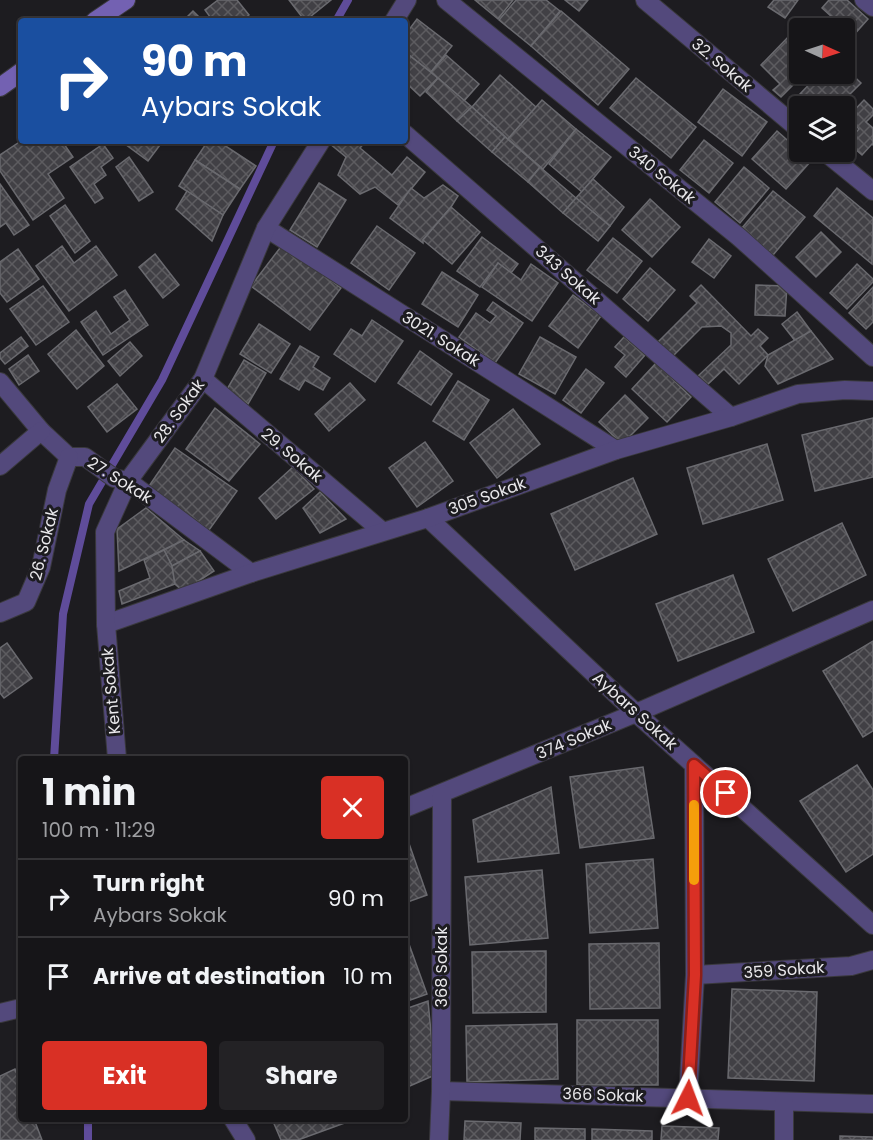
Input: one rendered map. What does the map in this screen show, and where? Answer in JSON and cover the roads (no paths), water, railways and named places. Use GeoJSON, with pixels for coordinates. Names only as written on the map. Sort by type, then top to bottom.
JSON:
{"type":"FeatureCollection","features":[{"type":"Feature","properties":{"kind":"street"},"geometry":{"type":"LineString","coordinates":[[100,18],[126,0]]}},
{"type":"Feature","properties":{"kind":"street"},"geometry":{"type":"LineString","coordinates":[[396,18],[407,0]]}},
{"type":"Feature","properties":{"kind":"street","name":"340 Sokak"},"geometry":{"type":"LineString","coordinates":[[446,0],[739,237],[873,357]]}},
{"type":"Feature","properties":{"kind":"street","name":"32. Sokak"},"geometry":{"type":"LineString","coordinates":[[645,0],[789,121]]}},
{"type":"Feature","properties":{"kind":"street"},"geometry":{"type":"LineString","coordinates":[[864,0],[873,8]]}},
{"type":"Feature","properties":{"kind":"street"},"geometry":{"type":"LineString","coordinates":[[0,87],[18,74]]}},
{"type":"Feature","properties":{"kind":"street","name":"343 Sokak"},"geometry":{"type":"LineString","coordinates":[[408,137],[731,417]]}},
{"type":"Feature","properties":{"kind":"street","name":"28. Sokak"},"geometry":{"type":"LineString","coordinates":[[106,624],[105,532],[121,480],[203,379],[266,228],[319,144]]}},
{"type":"Feature","properties":{"kind":"street"},"geometry":{"type":"LineString","coordinates":[[837,162],[873,191]]}},
{"type":"Feature","properties":{"kind":"street","name":"3021. Sokak"},"geometry":{"type":"LineString","coordinates":[[266,228],[616,450]]}},
{"type":"Feature","properties":{"kind":"street","name":"29. Sokak"},"geometry":{"type":"LineString","coordinates":[[203,379],[382,531]]}},
{"type":"Feature","properties":{"kind":"street","name":"27. Sokak"},"geometry":{"type":"LineString","coordinates":[[0,382],[41,431],[77,457],[121,480],[251,573]]}},
{"type":"Feature","properties":{"kind":"street","name":"305 Sokak"},"geometry":{"type":"LineString","coordinates":[[106,624],[251,573],[428,518],[616,450],[731,417],[798,394],[845,390],[873,391]]}},
{"type":"Feature","properties":{"kind":"street"},"geometry":{"type":"LineString","coordinates":[[0,466],[41,431]]}},
{"type":"Feature","properties":{"kind":"street","name":"26. Sokak"},"geometry":{"type":"LineString","coordinates":[[0,613],[26,602],[41,567],[57,490],[77,457]]}},
{"type":"Feature","properties":{"kind":"street","name":"Aybars Sokak"},"geometry":{"type":"LineString","coordinates":[[428,518],[636,713],[873,925]]}},
{"type":"Feature","properties":{"kind":"street","name":"374 Sokak"},"geometry":{"type":"LineString","coordinates":[[408,807],[636,713],[873,610]]}},
{"type":"Feature","properties":{"kind":"street","name":"Kent Sokak"},"geometry":{"type":"LineString","coordinates":[[106,624],[117,756]]}},
{"type":"Feature","properties":{"kind":"street"},"geometry":{"type":"LineString","coordinates":[[688,1098],[695,975],[694,765]]}},
{"type":"Feature","properties":{"kind":"street","name":"368 Sokak"},"geometry":{"type":"LineString","coordinates":[[439,1140],[442,794]]}},
{"type":"Feature","properties":{"kind":"street","name":"359 Sokak"},"geometry":{"type":"LineString","coordinates":[[695,975],[851,966],[873,960]]}},
{"type":"Feature","properties":{"kind":"street"},"geometry":{"type":"LineString","coordinates":[[0,1013],[18,1009]]}},
{"type":"Feature","properties":{"kind":"street","name":"366 Sokak"},"geometry":{"type":"LineString","coordinates":[[441,1090],[873,1104]]}},
{"type":"Feature","properties":{"kind":"street"},"geometry":{"type":"LineString","coordinates":[[784,1102],[784,1140]]}},
{"type":"Feature","properties":{"kind":"street"},"geometry":{"type":"LineString","coordinates":[[235,1122],[246,1140]]}},
{"type":"Feature","properties":{"kind":"waterway"},"geometry":{"type":"LineString","coordinates":[[338,18],[348,0]]}},
{"type":"Feature","properties":{"kind":"waterway"},"geometry":{"type":"LineString","coordinates":[[54,756],[63,614],[89,504],[162,380],[273,144]]}},
{"type":"Feature","properties":{"kind":"waterway"},"geometry":{"type":"LineString","coordinates":[[88,1122],[88,1140]]}}]}
